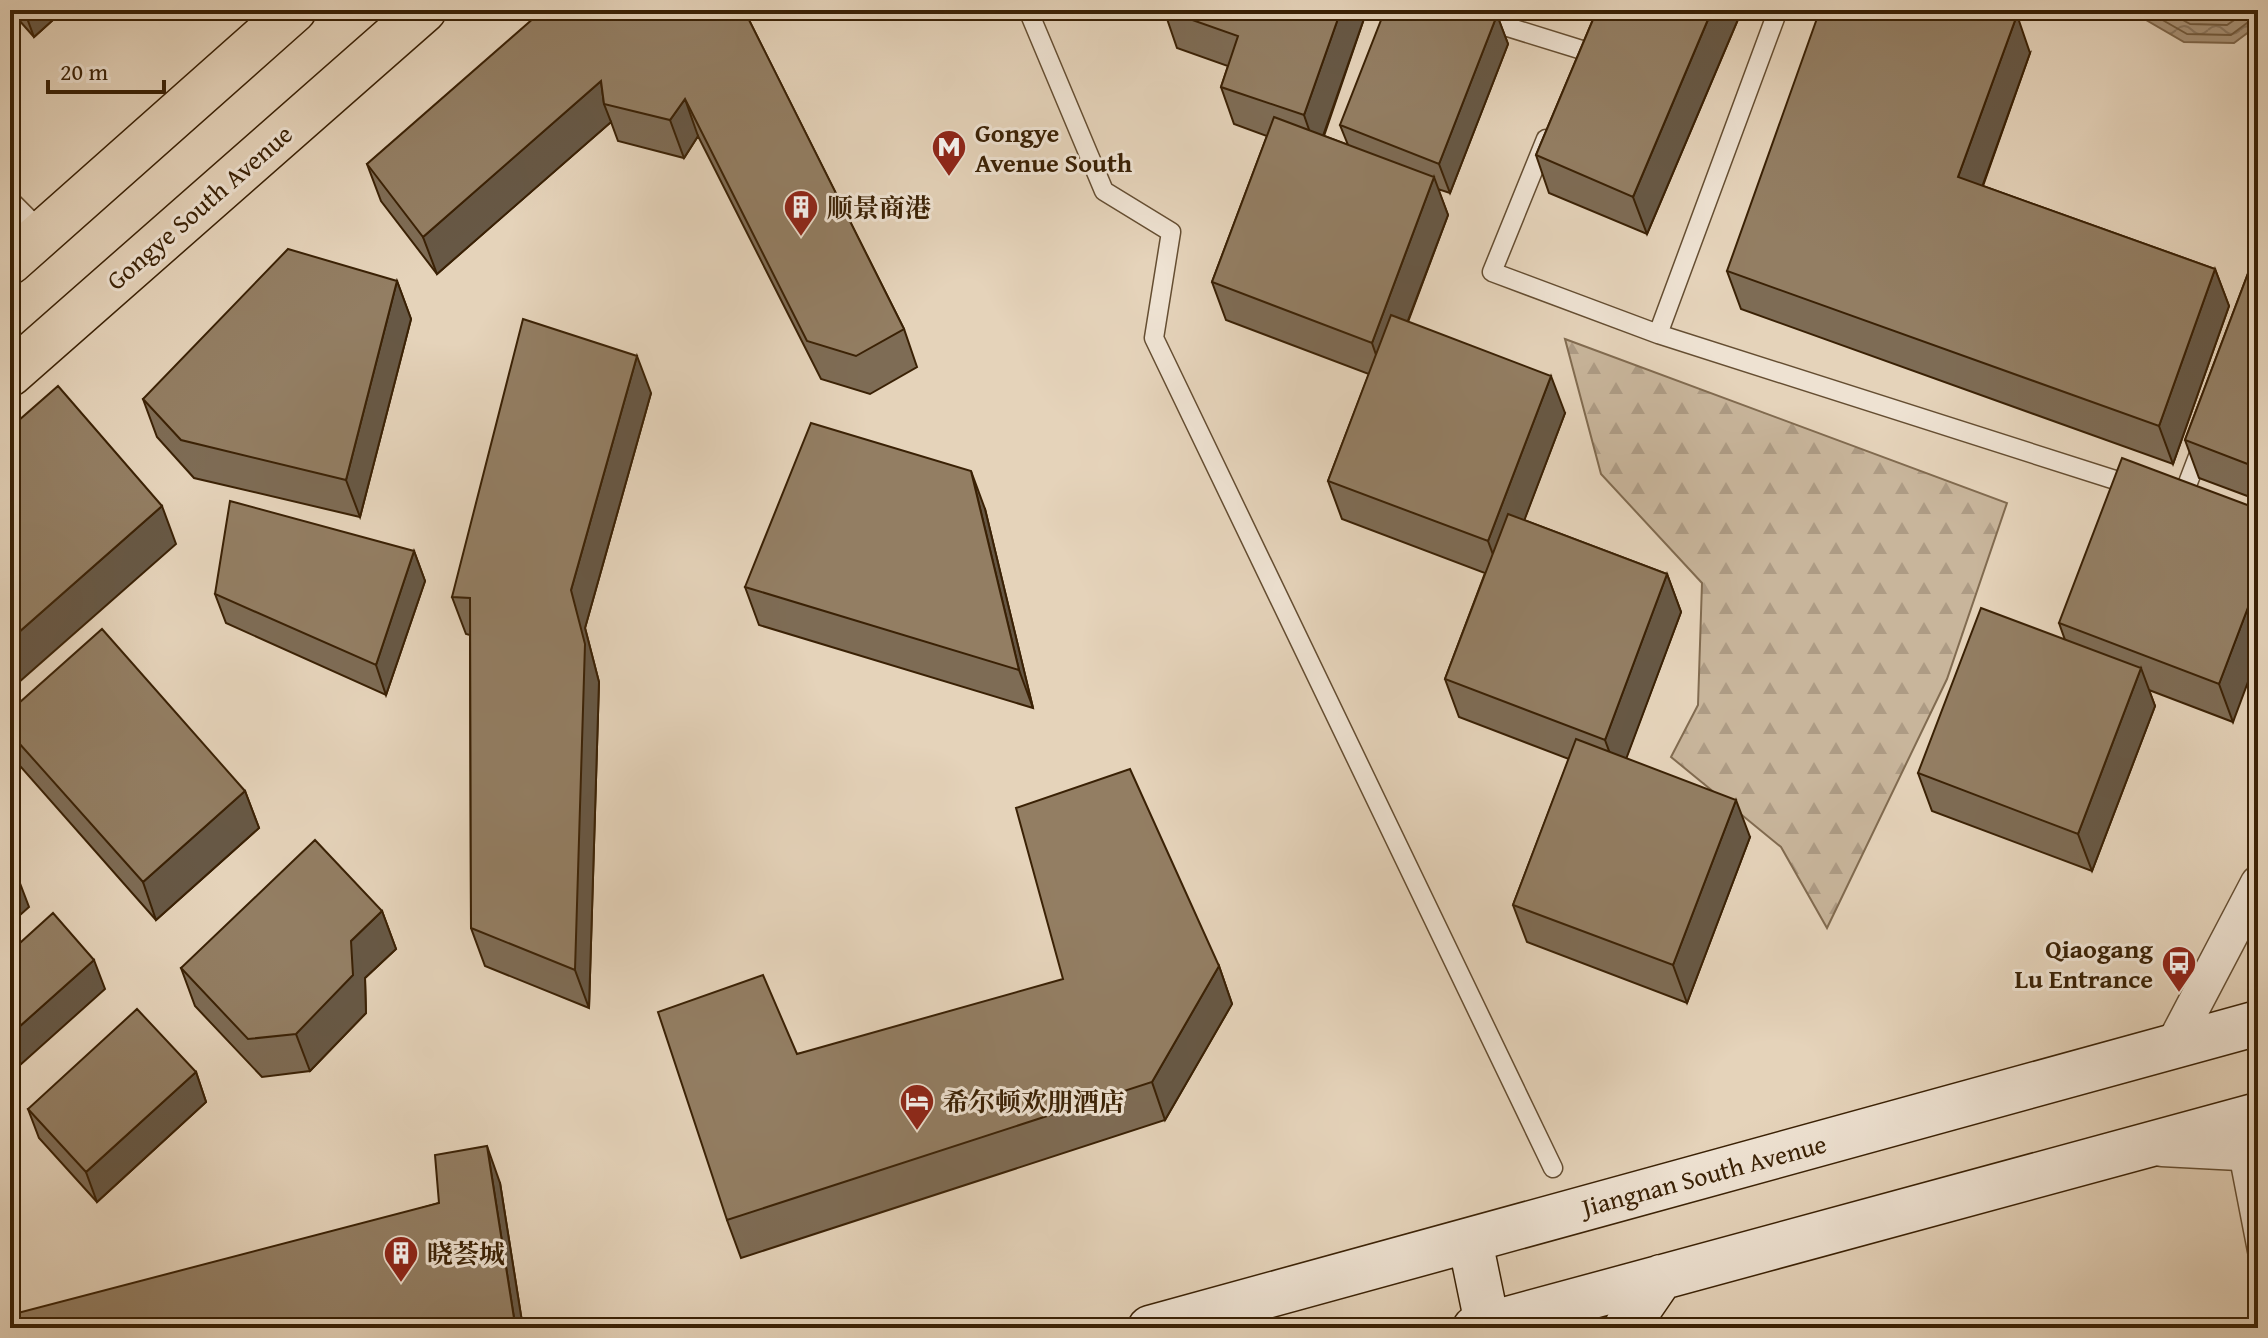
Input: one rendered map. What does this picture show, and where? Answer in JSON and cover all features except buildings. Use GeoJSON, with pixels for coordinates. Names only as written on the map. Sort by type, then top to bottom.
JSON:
{"type":"FeatureCollection","features":[{"type":"Feature","properties":{"kind":"main road"},"geometry":{"type":"LineString","coordinates":[[10,262],[294,10]]}},
{"type":"Feature","properties":{"kind":"main road","name":"Gongye South Avenue"},"geometry":{"type":"LineString","coordinates":[[10,374],[424,10]]}},
{"type":"Feature","properties":{"kind":"main road","name":"Jiangnan South Avenue"},"geometry":{"type":"LineString","coordinates":[[1150,1328],[2258,1023]]}},
{"type":"Feature","properties":{"kind":"main road"},"geometry":{"type":"LineString","coordinates":[[1470,1241],[1483,1327],[2258,1115]]}},
{"type":"Feature","properties":{"kind":"main road"},"geometry":{"type":"LineString","coordinates":[[1626,1328],[1661,1277]]}},
{"type":"Feature","properties":{"kind":"street"},"geometry":{"type":"LineString","coordinates":[[2172,1047],[2258,883]]}},
{"type":"Feature","properties":{"kind":"street"},"geometry":{"type":"LineString","coordinates":[[2137,1148],[2248,1153]]}},
{"type":"Feature","properties":{"kind":"lane"},"geometry":{"type":"LineString","coordinates":[[1028,10],[1104,191],[1171,232],[1154,338],[1553,1168]]}},
{"type":"Feature","properties":{"kind":"lane"},"geometry":{"type":"LineString","coordinates":[[1453,10],[1581,50]]}},
{"type":"Feature","properties":{"kind":"lane"},"geometry":{"type":"LineString","coordinates":[[1658,334],[1778,10]]}},
{"type":"Feature","properties":{"kind":"lane"},"geometry":{"type":"LineString","coordinates":[[1552,124],[1492,272],[1658,334],[2173,498],[2209,428]]}},
{"type":"Feature","properties":{"kind":"lane"},"geometry":{"type":"LineString","coordinates":[[10,200],[43,233]]}},
{"type":"Feature","properties":{"kind":"lane"},"geometry":{"type":"LineString","coordinates":[[2248,1153],[2258,1256]]}},
{"type":"Feature","properties":{"kind":"green space"},"geometry":{"type":"Polygon","coordinates":[[[1565,339],[2007,503],[1947,679],[1827,928],[1781,847],[1671,757],[1698,705],[1702,583],[1601,474],[1565,339]]]}},
{"type":"Feature","properties":{"kind":"water"},"geometry":{"type":"Polygon","coordinates":[[[2129,10],[2258,10],[2258,25],[2234,43],[2184,42],[2129,10]]]}},
{"type":"Feature","properties":{"kind":"place","name":"Gongye Avenue South"},"geometry":{"type":"Point","coordinates":[949,178]}},
{"type":"Feature","properties":{"kind":"place","name":"顺景商港"},"geometry":{"type":"Point","coordinates":[801,238]}},
{"type":"Feature","properties":{"kind":"place","name":"Qiaogang Lu Entrance"},"geometry":{"type":"Point","coordinates":[2179,994]}},
{"type":"Feature","properties":{"kind":"place","name":"希尔顿欢朋酒店"},"geometry":{"type":"Point","coordinates":[917,1132]}},
{"type":"Feature","properties":{"kind":"place","name":"晓荟城"},"geometry":{"type":"Point","coordinates":[401,1284]}}]}
